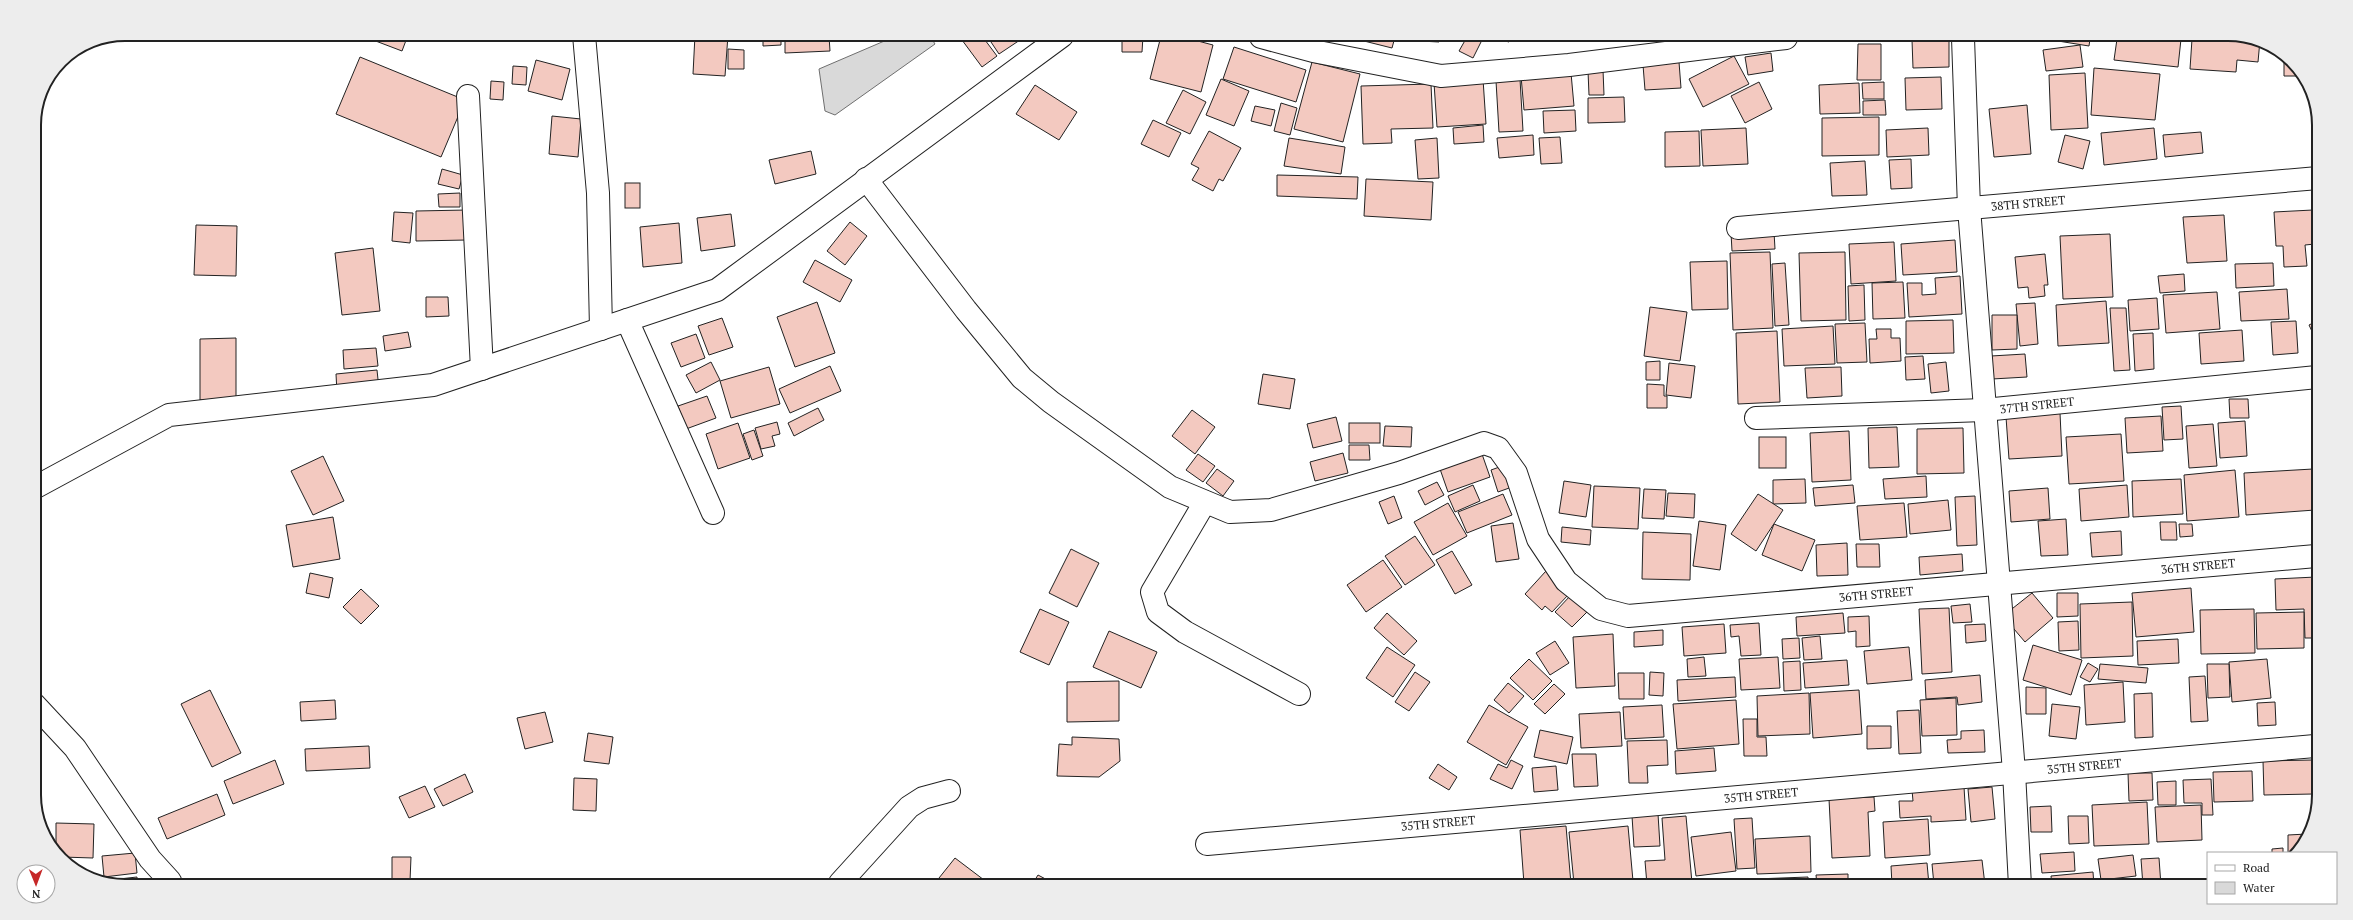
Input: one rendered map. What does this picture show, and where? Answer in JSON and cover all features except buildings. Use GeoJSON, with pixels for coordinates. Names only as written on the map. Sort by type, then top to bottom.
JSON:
{"type":"FeatureCollection","features":[{"type":"Feature","properties":{"kind":"street"},"geometry":{"type":"LineString","coordinates":[[585,41],[598,193],[601,329]]}},
{"type":"Feature","properties":{"kind":"street"},"geometry":{"type":"LineString","coordinates":[[41,484],[169,415],[433,385],[717,290],[1055,41]]}},
{"type":"Feature","properties":{"kind":"street"},"geometry":{"type":"LineString","coordinates":[[1292,41],[1316,44],[1441,76],[1569,65],[1762,41]]}},
{"type":"Feature","properties":{"kind":"street"},"geometry":{"type":"LineString","coordinates":[[1962,41],[1970,208],[1984,410],[2014,772],[2020,879]]}},
{"type":"Feature","properties":{"kind":"street"},"geometry":{"type":"LineString","coordinates":[[468,96],[482,369]]}},
{"type":"Feature","properties":{"kind":"street","name":"36TH STREET"},"geometry":{"type":"LineString","coordinates":[[866,179],[979,327],[1022,378],[1051,402],[1170,487],[1230,512],[1271,510],[1399,474],[1484,443],[1498,448],[1516,473],[1538,539],[1566,581],[1601,609],[1628,616],[2312,556]]}},
{"type":"Feature","properties":{"kind":"street","name":"38TH STREET"},"geometry":{"type":"LineString","coordinates":[[1738,228],[2312,179]]}},
{"type":"Feature","properties":{"kind":"street"},"geometry":{"type":"LineString","coordinates":[[627,320],[713,513]]}},
{"type":"Feature","properties":{"kind":"street","name":"37TH STREET"},"geometry":{"type":"LineString","coordinates":[[1756,418],[1984,410],[2312,377]]}},
{"type":"Feature","properties":{"kind":"street"},"geometry":{"type":"LineString","coordinates":[[1205,502],[1152,592],[1158,612],[1185,632],[1299,694]]}},
{"type":"Feature","properties":{"kind":"street"},"geometry":{"type":"LineString","coordinates":[[41,712],[75,748],[150,859],[168,879]]}},
{"type":"Feature","properties":{"kind":"street","name":"35TH STREET"},"geometry":{"type":"LineString","coordinates":[[1207,844],[2312,746]]}},
{"type":"Feature","properties":{"kind":"street"},"geometry":{"type":"LineString","coordinates":[[844,879],[909,807],[922,798],[949,791]]}},
{"type":"Feature","properties":{"kind":"water"},"geometry":{"type":"Polygon","coordinates":[[[884,41],[933,41],[935,44],[835,115],[825,111],[819,69],[884,41]]]}}]}
